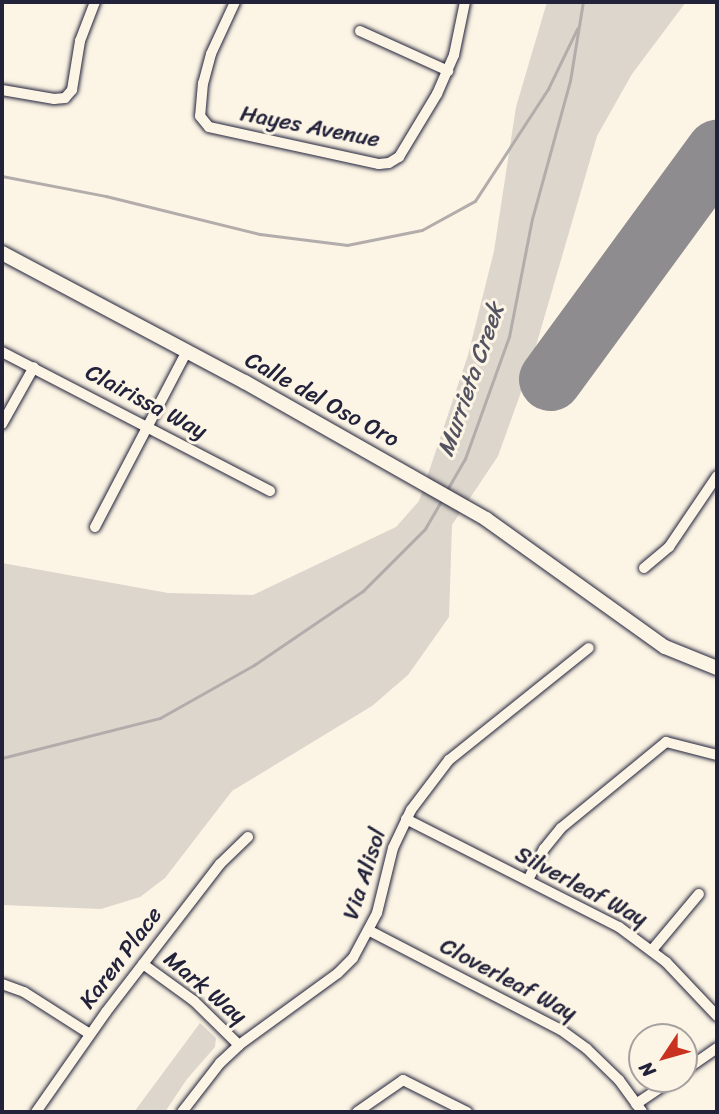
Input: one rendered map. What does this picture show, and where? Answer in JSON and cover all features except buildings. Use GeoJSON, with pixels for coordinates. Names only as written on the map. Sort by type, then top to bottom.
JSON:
{"type":"FeatureCollection","features":[{"type":"Feature","properties":{"kind":"main road","name":"Calle del Oso Oro"},"geometry":{"type":"LineString","coordinates":[[2,253],[187,351],[486,519],[665,647],[717,668]]}},
{"type":"Feature","properties":{"kind":"street"},"geometry":{"type":"LineString","coordinates":[[2,90],[54,99],[65,98],[72,90],[80,41],[95,2]]}},
{"type":"Feature","properties":{"kind":"street","name":"Hayes Avenue"},"geometry":{"type":"LineString","coordinates":[[235,2],[211,54],[203,83],[200,116],[209,127],[365,161],[389,163],[399,157],[411,140],[448,71],[465,2]]}},
{"type":"Feature","properties":{"kind":"street"},"geometry":{"type":"LineString","coordinates":[[360,31],[448,71]]}},
{"type":"Feature","properties":{"kind":"street"},"geometry":{"type":"LineString","coordinates":[[95,527],[187,351]]}},
{"type":"Feature","properties":{"kind":"street","name":"Clairissa Way"},"geometry":{"type":"LineString","coordinates":[[2,352],[270,491]]}},
{"type":"Feature","properties":{"kind":"street"},"geometry":{"type":"LineString","coordinates":[[2,424],[34,367]]}},
{"type":"Feature","properties":{"kind":"street"},"geometry":{"type":"LineString","coordinates":[[644,568],[669,547],[717,475]]}},
{"type":"Feature","properties":{"kind":"street","name":"Via Alisol"},"geometry":{"type":"LineString","coordinates":[[182,1112],[220,1063],[239,1045],[338,973],[353,958],[377,914],[393,848],[406,819],[422,792],[449,760],[589,648]]}},
{"type":"Feature","properties":{"kind":"street"},"geometry":{"type":"LineString","coordinates":[[528,880],[544,849],[561,828],[666,742],[717,755]]}},
{"type":"Feature","properties":{"kind":"street","name":"Silverleaf Way"},"geometry":{"type":"LineString","coordinates":[[406,819],[618,927],[652,950],[686,980],[717,1016]]}},
{"type":"Feature","properties":{"kind":"street","name":"Karen Place"},"geometry":{"type":"LineString","coordinates":[[36,1112],[90,1034],[220,864],[248,837]]}},
{"type":"Feature","properties":{"kind":"street"},"geometry":{"type":"LineString","coordinates":[[652,950],[699,894]]}},
{"type":"Feature","properties":{"kind":"street","name":"Cloverleaf Way"},"geometry":{"type":"LineString","coordinates":[[370,931],[561,1030],[611,1072],[639,1108]]}},
{"type":"Feature","properties":{"kind":"street","name":"Mark Way"},"geometry":{"type":"LineString","coordinates":[[143,964],[194,1001],[239,1045]]}},
{"type":"Feature","properties":{"kind":"street"},"geometry":{"type":"LineString","coordinates":[[2,984],[24,992],[90,1034]]}},
{"type":"Feature","properties":{"kind":"street"},"geometry":{"type":"LineString","coordinates":[[698,1061],[717,1048]]}},
{"type":"Feature","properties":{"kind":"street"},"geometry":{"type":"LineString","coordinates":[[357,1112],[403,1080],[467,1112]]}},
{"type":"Feature","properties":{"kind":"street"},"geometry":{"type":"LineString","coordinates":[[639,1108],[657,1093]]}},
{"type":"Feature","properties":{"kind":"shaded area"},"geometry":{"type":"Polygon","coordinates":[[[547,2],[686,2],[632,74],[597,136],[529,370],[498,456],[452,525],[449,617],[408,675],[372,706],[232,791],[165,878],[140,897],[101,909],[2,905],[2,563],[168,593],[253,595],[396,527],[419,501],[468,355],[494,251],[516,107],[547,2]]]}},
{"type":"Feature","properties":{"kind":"shaded area"},"geometry":{"type":"Polygon","coordinates":[[[200,1023],[216,1038],[215,1047],[187,1079],[165,1112],[134,1112],[200,1023]]]}},
{"type":"Feature","properties":{"kind":"waterway","name":"Murrieta Creek"},"geometry":{"type":"LineString","coordinates":[[447,490],[465,459],[509,337],[532,219],[570,81],[583,2]]}},
{"type":"Feature","properties":{"kind":"waterway"},"geometry":{"type":"LineString","coordinates":[[2,176],[106,196],[260,234],[347,245],[422,230],[475,201],[548,89],[577,29]]}},
{"type":"Feature","properties":{"kind":"waterway","name":"Murrieta Creek"},"geometry":{"type":"LineString","coordinates":[[2,758],[160,718],[254,665],[363,591],[425,529],[442,499]]}},
{"type":"Feature","properties":{"kind":"runway"},"geometry":{"type":"LineString","coordinates":[[550,379],[717,151]]}}]}
